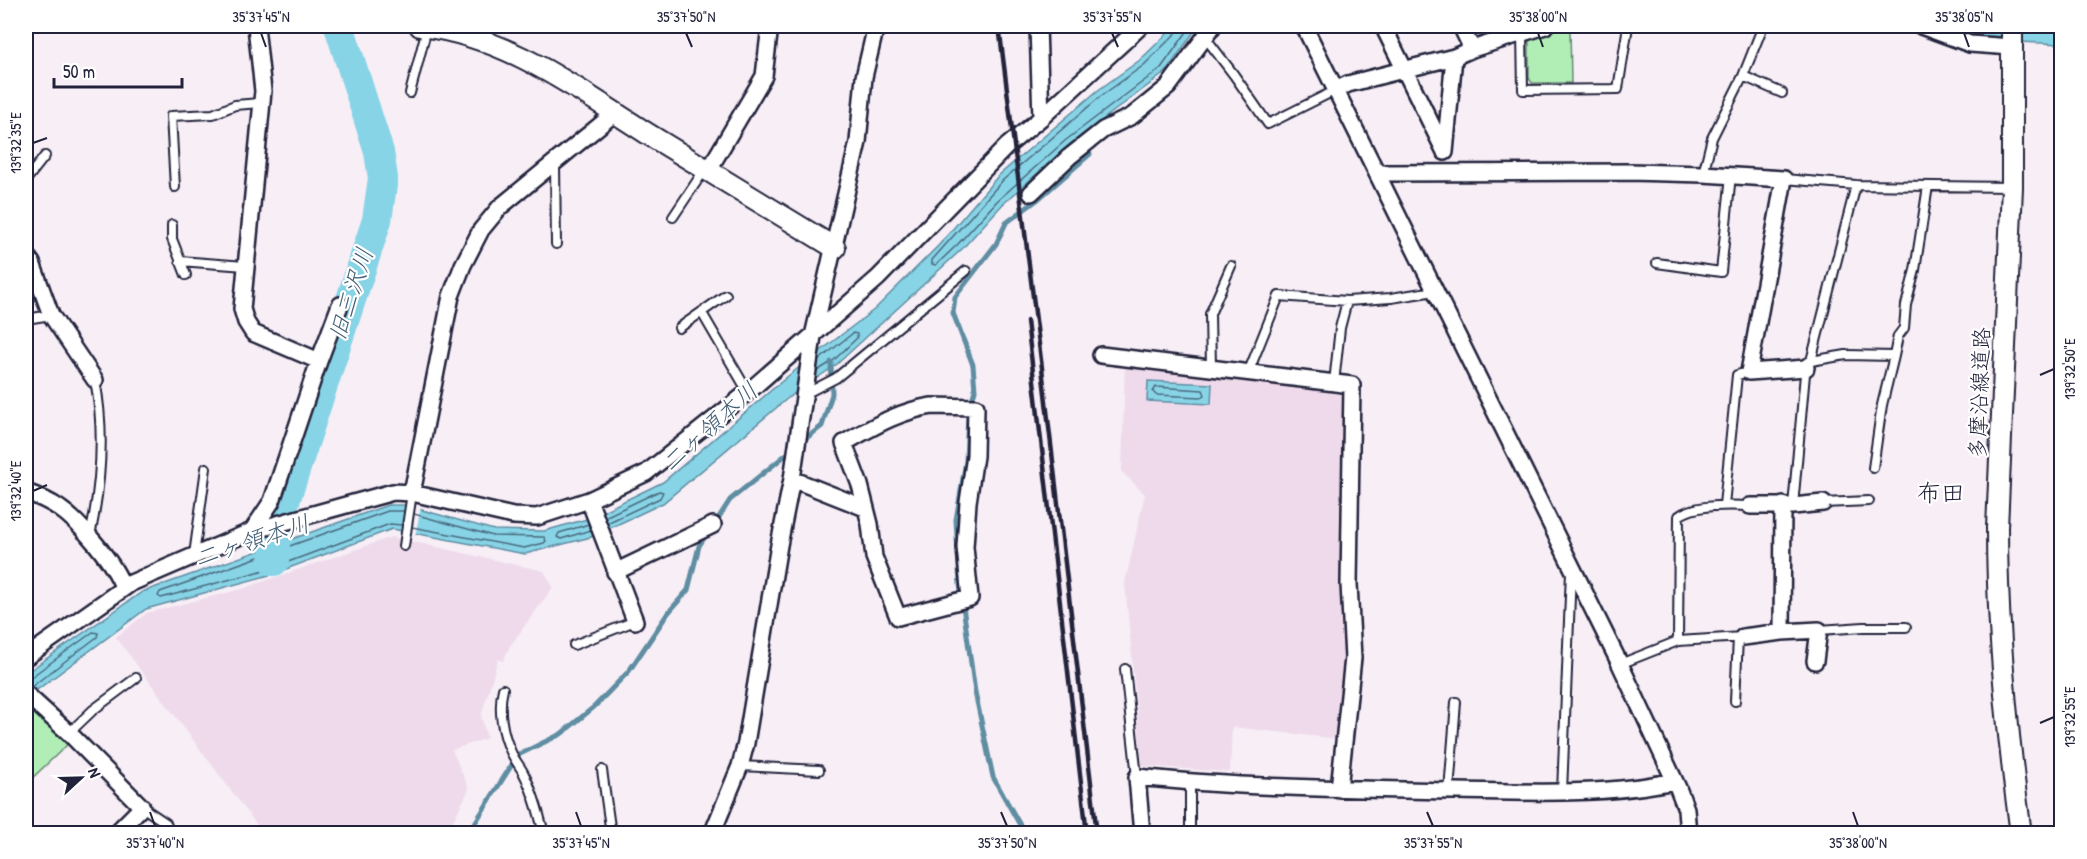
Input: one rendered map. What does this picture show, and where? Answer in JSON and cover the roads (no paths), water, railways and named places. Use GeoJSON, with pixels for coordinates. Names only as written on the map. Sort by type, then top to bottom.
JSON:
{"type":"FeatureCollection","features":[{"type":"Feature","properties":{"kind":"street"},"geometry":{"type":"LineString","coordinates":[[256,26],[263,91],[260,103],[242,309],[253,333],[319,361]]}},
{"type":"Feature","properties":{"kind":"street"},"geometry":{"type":"LineString","coordinates":[[420,26],[455,28],[501,47],[563,80],[835,248]]}},
{"type":"Feature","properties":{"kind":"street"},"geometry":{"type":"LineString","coordinates":[[707,170],[764,76],[770,26]]}},
{"type":"Feature","properties":{"kind":"street"},"geometry":{"type":"LineString","coordinates":[[712,834],[740,766],[792,479],[812,343],[858,142],[864,77],[876,26]]}},
{"type":"Feature","properties":{"kind":"street"},"geometry":{"type":"LineString","coordinates":[[1038,26],[1041,118]]}},
{"type":"Feature","properties":{"kind":"street"},"geometry":{"type":"LineString","coordinates":[[26,657],[123,587],[194,555],[257,530],[393,492],[412,493],[513,516],[537,517],[591,506],[646,473],[812,343],[1007,146],[1041,118],[1141,26]]}},
{"type":"Feature","properties":{"kind":"street"},"geometry":{"type":"LineString","coordinates":[[1304,26],[1620,664],[1678,788],[1686,809],[1688,834]]}},
{"type":"Feature","properties":{"kind":"street"},"geometry":{"type":"LineString","coordinates":[[1383,26],[1445,152]]}},
{"type":"Feature","properties":{"kind":"street"},"geometry":{"type":"LineString","coordinates":[[1461,26],[1472,49]]}},
{"type":"Feature","properties":{"kind":"street"},"geometry":{"type":"LineString","coordinates":[[1921,26],[1970,44],[2012,38]]}},
{"type":"Feature","properties":{"kind":"street"},"geometry":{"type":"LineString","coordinates":[[1336,90],[1348,84],[1454,57],[1535,28]]}},
{"type":"Feature","properties":{"kind":"street"},"geometry":{"type":"LineString","coordinates":[[1031,193],[1069,157],[1095,137],[1132,116],[1168,87],[1209,32]]}},
{"type":"Feature","properties":{"kind":"street","name":"多摩沿線道路"},"geometry":{"type":"LineString","coordinates":[[2012,38],[2012,187],[1997,528],[1997,578],[2004,683],[2021,834]]}},
{"type":"Feature","properties":{"kind":"street"},"geometry":{"type":"LineString","coordinates":[[1448,174],[1445,152],[1454,57]]}},
{"type":"Feature","properties":{"kind":"street"},"geometry":{"type":"LineString","coordinates":[[412,493],[451,296],[463,265],[481,230],[500,207],[615,113]]}},
{"type":"Feature","properties":{"kind":"street"},"geometry":{"type":"LineString","coordinates":[[1377,172],[1703,174],[1784,179],[1749,372],[1808,364]]}},
{"type":"Feature","properties":{"kind":"street"},"geometry":{"type":"LineString","coordinates":[[26,255],[32,263],[51,315],[95,380]]}},
{"type":"Feature","properties":{"kind":"street"},"geometry":{"type":"LineString","coordinates":[[257,530],[272,501],[340,305]]}},
{"type":"Feature","properties":{"kind":"street"},"geometry":{"type":"LineString","coordinates":[[1101,355],[1352,386],[1349,584],[1353,658],[1339,789]]}},
{"type":"Feature","properties":{"kind":"street"},"geometry":{"type":"LineString","coordinates":[[932,406],[976,407],[975,456],[968,502],[965,547],[970,598],[898,617],[874,557],[870,524],[865,508],[860,485],[844,443],[885,420],[913,409],[932,406]]}},
{"type":"Feature","properties":{"kind":"street"},"geometry":{"type":"LineString","coordinates":[[792,479],[865,508]]}},
{"type":"Feature","properties":{"kind":"street"},"geometry":{"type":"LineString","coordinates":[[26,492],[61,509],[90,537],[119,575],[123,587]]}},
{"type":"Feature","properties":{"kind":"street"},"geometry":{"type":"LineString","coordinates":[[1750,506],[1823,503]]}},
{"type":"Feature","properties":{"kind":"street"},"geometry":{"type":"LineString","coordinates":[[591,506],[635,621]]}},
{"type":"Feature","properties":{"kind":"street"},"geometry":{"type":"LineString","coordinates":[[1782,632],[1788,506]]}},
{"type":"Feature","properties":{"kind":"street"},"geometry":{"type":"LineString","coordinates":[[615,572],[713,525]]}},
{"type":"Feature","properties":{"kind":"street"},"geometry":{"type":"LineString","coordinates":[[1740,637],[1819,630],[1815,661]]}},
{"type":"Feature","properties":{"kind":"street"},"geometry":{"type":"LineString","coordinates":[[29,697],[69,733],[142,807],[115,834]]}},
{"type":"Feature","properties":{"kind":"street"},"geometry":{"type":"LineString","coordinates":[[1142,834],[1137,777],[1191,783],[1339,789],[1562,792],[1655,785],[1674,781]]}},
{"type":"Feature","properties":{"kind":"lane"},"geometry":{"type":"LineString","coordinates":[[410,93],[427,26]]}},
{"type":"Feature","properties":{"kind":"lane"},"geometry":{"type":"LineString","coordinates":[[1535,28],[1523,90],[1618,89],[1628,26]]}},
{"type":"Feature","properties":{"kind":"lane"},"geometry":{"type":"LineString","coordinates":[[1703,174],[1712,138],[1743,76],[1763,26]]}},
{"type":"Feature","properties":{"kind":"lane"},"geometry":{"type":"LineString","coordinates":[[1209,32],[1234,75],[1268,124],[1336,90]]}},
{"type":"Feature","properties":{"kind":"lane"},"geometry":{"type":"LineString","coordinates":[[1743,76],[1782,93]]}},
{"type":"Feature","properties":{"kind":"lane"},"geometry":{"type":"LineString","coordinates":[[175,187],[171,116],[213,114],[235,105],[260,103]]}},
{"type":"Feature","properties":{"kind":"lane"},"geometry":{"type":"LineString","coordinates":[[26,180],[45,156]]}},
{"type":"Feature","properties":{"kind":"lane"},"geometry":{"type":"LineString","coordinates":[[555,162],[556,244]]}},
{"type":"Feature","properties":{"kind":"lane"},"geometry":{"type":"LineString","coordinates":[[673,217],[707,170]]}},
{"type":"Feature","properties":{"kind":"lane"},"geometry":{"type":"LineString","coordinates":[[1657,263],[1721,272],[1731,176]]}},
{"type":"Feature","properties":{"kind":"lane"},"geometry":{"type":"LineString","coordinates":[[1784,179],[1856,185],[2012,187]]}},
{"type":"Feature","properties":{"kind":"lane"},"geometry":{"type":"LineString","coordinates":[[1788,506],[1808,364],[1856,185]]}},
{"type":"Feature","properties":{"kind":"lane"},"geometry":{"type":"LineString","coordinates":[[1873,468],[1882,405],[1898,336],[1904,328],[1905,304],[1915,270],[1929,186]]}},
{"type":"Feature","properties":{"kind":"lane"},"geometry":{"type":"LineString","coordinates":[[172,225],[172,239],[186,275]]}},
{"type":"Feature","properties":{"kind":"lane"},"geometry":{"type":"LineString","coordinates":[[180,261],[246,266]]}},
{"type":"Feature","properties":{"kind":"lane"},"geometry":{"type":"LineString","coordinates":[[1211,368],[1210,314],[1231,266]]}},
{"type":"Feature","properties":{"kind":"lane"},"geometry":{"type":"LineString","coordinates":[[806,392],[836,378],[966,271]]}},
{"type":"Feature","properties":{"kind":"lane"},"geometry":{"type":"LineString","coordinates":[[1248,373],[1280,297],[1347,301],[1390,298],[1436,291]]}},
{"type":"Feature","properties":{"kind":"lane"},"geometry":{"type":"LineString","coordinates":[[679,328],[726,295]]}},
{"type":"Feature","properties":{"kind":"lane"},"geometry":{"type":"LineString","coordinates":[[1334,383],[1340,328],[1347,301]]}},
{"type":"Feature","properties":{"kind":"lane"},"geometry":{"type":"LineString","coordinates":[[702,313],[748,392]]}},
{"type":"Feature","properties":{"kind":"lane"},"geometry":{"type":"LineString","coordinates":[[26,319],[51,315]]}},
{"type":"Feature","properties":{"kind":"lane"},"geometry":{"type":"LineString","coordinates":[[1808,364],[1846,355],[1894,356]]}},
{"type":"Feature","properties":{"kind":"lane"},"geometry":{"type":"LineString","coordinates":[[1724,505],[1737,375],[1749,372]]}},
{"type":"Feature","properties":{"kind":"lane"},"geometry":{"type":"LineString","coordinates":[[90,537],[100,473],[100,405],[95,380]]}},
{"type":"Feature","properties":{"kind":"lane"},"geometry":{"type":"LineString","coordinates":[[194,555],[206,468]]}},
{"type":"Feature","properties":{"kind":"lane"},"geometry":{"type":"LineString","coordinates":[[404,546],[412,493]]}},
{"type":"Feature","properties":{"kind":"lane"},"geometry":{"type":"LineString","coordinates":[[1823,503],[1869,501]]}},
{"type":"Feature","properties":{"kind":"lane"},"geometry":{"type":"LineString","coordinates":[[1678,641],[1679,516],[1685,511],[1724,505],[1750,506]]}},
{"type":"Feature","properties":{"kind":"lane"},"geometry":{"type":"LineString","coordinates":[[1562,792],[1571,566]]}},
{"type":"Feature","properties":{"kind":"lane"},"geometry":{"type":"LineString","coordinates":[[574,645],[635,621]]}},
{"type":"Feature","properties":{"kind":"lane"},"geometry":{"type":"LineString","coordinates":[[1819,630],[1906,627]]}},
{"type":"Feature","properties":{"kind":"lane"},"geometry":{"type":"LineString","coordinates":[[1620,664],[1678,641],[1740,637],[1735,700]]}},
{"type":"Feature","properties":{"kind":"lane"},"geometry":{"type":"LineString","coordinates":[[1125,669],[1137,777]]}},
{"type":"Feature","properties":{"kind":"lane"},"geometry":{"type":"LineString","coordinates":[[69,733],[93,710],[136,678]]}},
{"type":"Feature","properties":{"kind":"lane"},"geometry":{"type":"LineString","coordinates":[[503,689],[500,700],[502,721],[511,753],[523,773],[538,809],[544,834]]}},
{"type":"Feature","properties":{"kind":"lane"},"geometry":{"type":"LineString","coordinates":[[1449,791],[1456,702]]}},
{"type":"Feature","properties":{"kind":"lane"},"geometry":{"type":"LineString","coordinates":[[740,766],[819,770]]}},
{"type":"Feature","properties":{"kind":"lane"},"geometry":{"type":"LineString","coordinates":[[602,770],[611,834]]}},
{"type":"Feature","properties":{"kind":"lane"},"geometry":{"type":"LineString","coordinates":[[1190,834],[1191,783]]}},
{"type":"Feature","properties":{"kind":"lane"},"geometry":{"type":"LineString","coordinates":[[142,807],[166,823],[170,834]]}},
{"type":"Feature","properties":{"kind":"water"},"geometry":{"type":"Polygon","coordinates":[[[1175,26],[1198,26],[1166,72],[1070,144],[1002,205],[962,249],[836,365],[788,398],[663,503],[591,537],[525,554],[392,529],[273,574],[146,609],[26,698],[26,673],[142,592],[388,505],[404,505],[494,530],[544,531],[587,519],[663,482],[788,376],[875,309],[939,245],[998,176],[1097,91],[1140,60],[1175,26]]]}},
{"type":"Feature","properties":{"kind":"water"},"geometry":{"type":"Polygon","coordinates":[[[1930,26],[2061,26],[2061,44],[1996,41],[1957,36],[1930,26]]]}},
{"type":"Feature","properties":{"kind":"water"},"geometry":{"type":"Polygon","coordinates":[[[1148,381],[1212,384],[1211,404],[1147,401],[1148,381]]]}},
{"type":"Feature","properties":{"kind":"waterway","name":"旧三沢川"},"geometry":{"type":"LineString","coordinates":[[274,561],[277,514],[285,501],[377,220],[383,178],[379,152],[339,26]]}},
{"type":"Feature","properties":{"kind":"waterway"},"geometry":{"type":"LineString","coordinates":[[1025,834],[993,777],[975,692],[960,585],[956,520],[966,461],[968,414],[975,390],[973,365],[953,313],[955,297],[996,244],[1006,223],[1037,200],[1090,154]]}},
{"type":"Feature","properties":{"kind":"waterway"},"geometry":{"type":"LineString","coordinates":[[800,443],[822,426],[832,394],[831,362]]}},
{"type":"Feature","properties":{"kind":"waterway"},"geometry":{"type":"LineString","coordinates":[[714,525],[730,500],[793,449]]}},
{"type":"Feature","properties":{"kind":"waterway"},"geometry":{"type":"LineString","coordinates":[[468,834],[518,755],[561,734],[594,707],[629,671],[668,613],[688,590],[699,546],[708,532]]}},
{"type":"Feature","properties":{"kind":"railway"},"geometry":{"type":"LineString","coordinates":[[999,26],[1097,834]]}},
{"type":"Feature","properties":{"kind":"railway"},"geometry":{"type":"LineString","coordinates":[[1027,321],[1087,834]]}},
{"type":"Feature","properties":{"kind":"district","name":"布田"},"geometry":{"type":"Point","coordinates":[1941,493]}},
{"type":"Feature","properties":{"kind":"water label","name":"二ヶ領本川"},"geometry":{"type":"Point","coordinates":[710,427]}},
{"type":"Feature","properties":{"kind":"water label","name":"二ヶ領本川"},"geometry":{"type":"Point","coordinates":[252,541]}}]}
